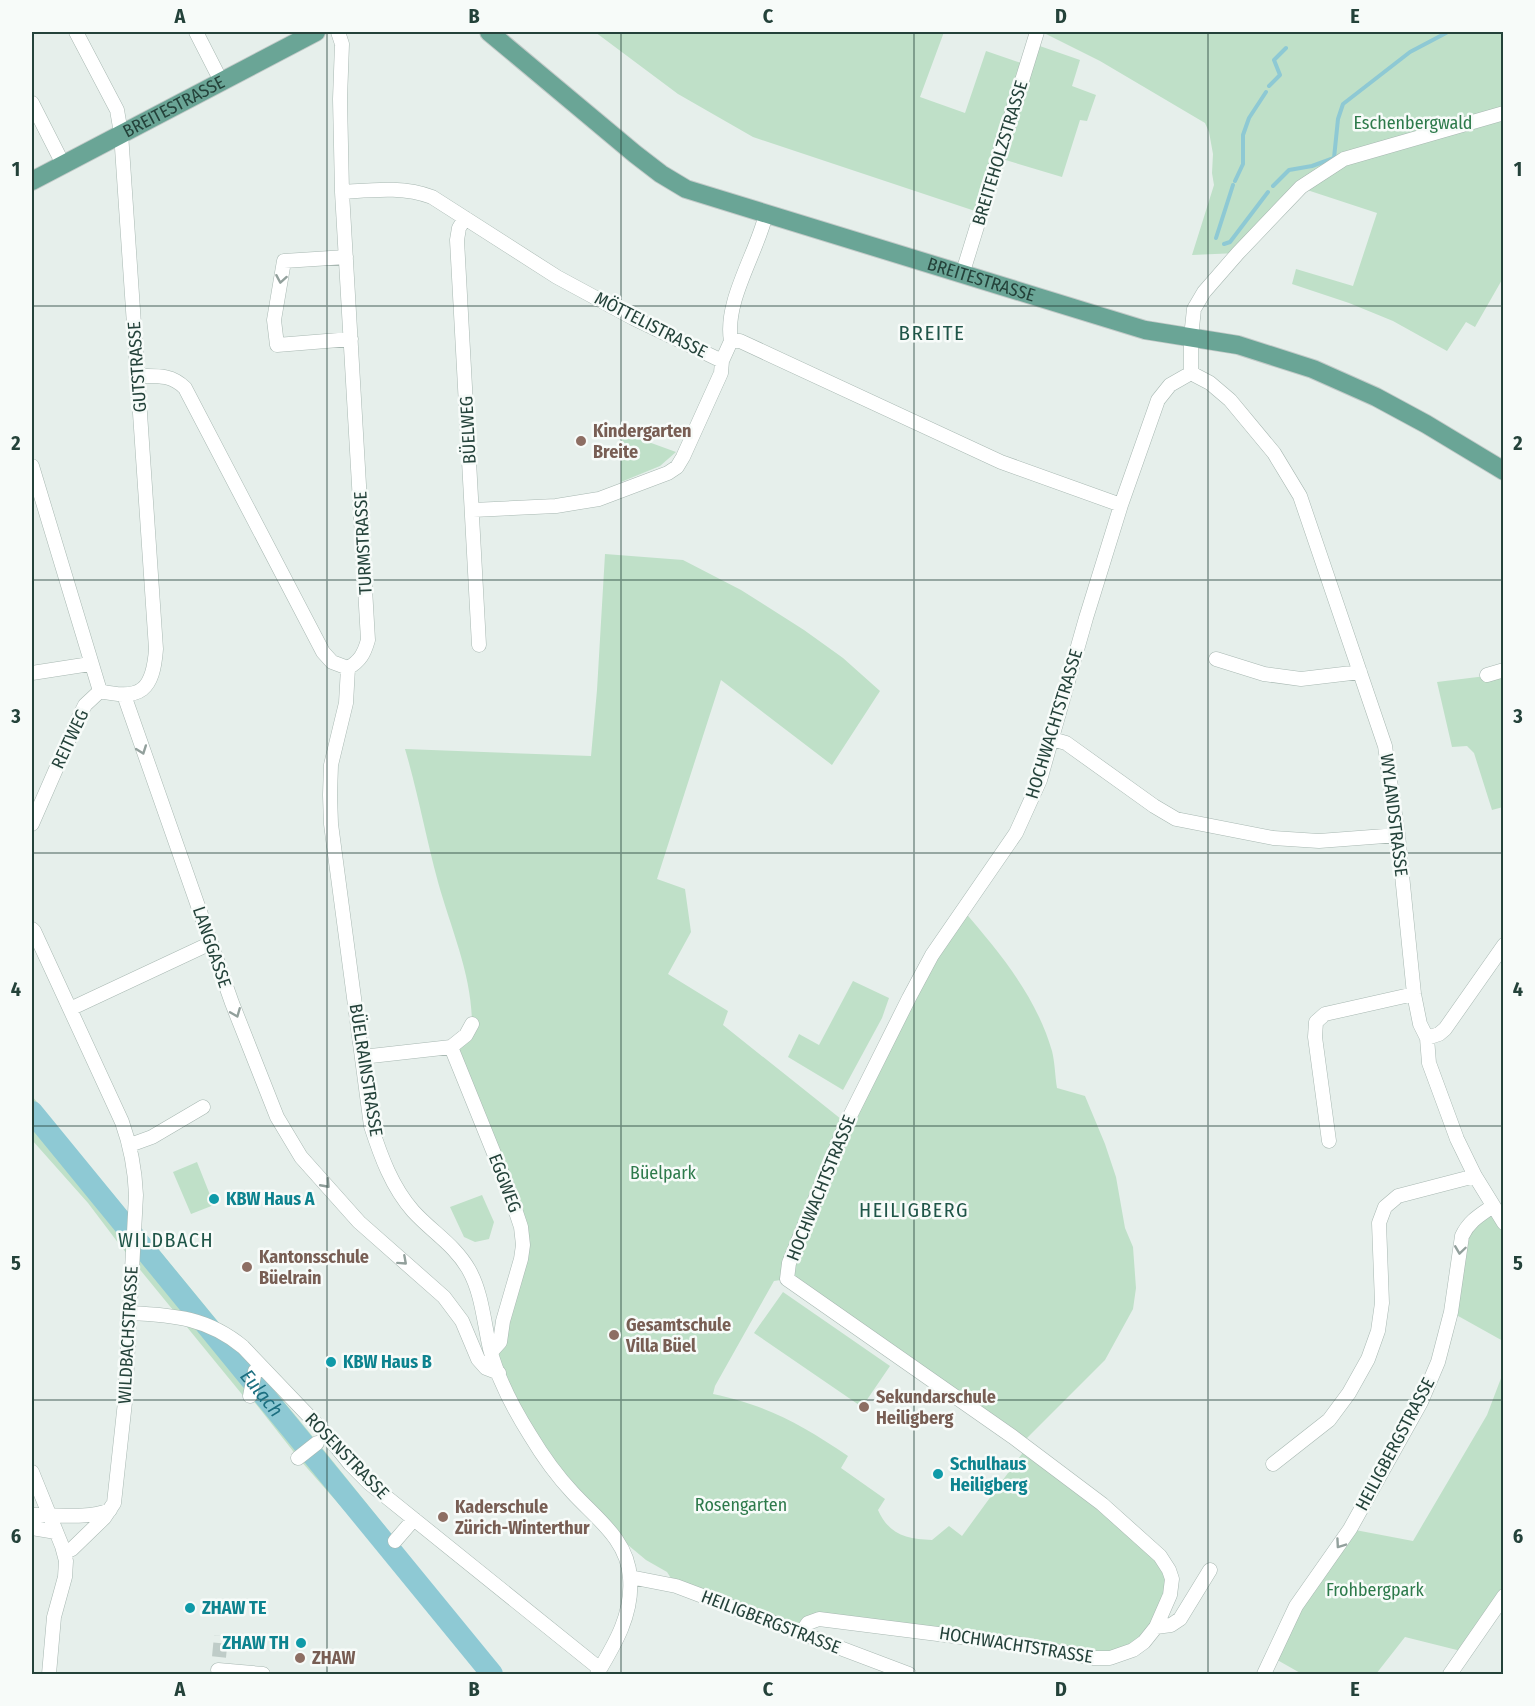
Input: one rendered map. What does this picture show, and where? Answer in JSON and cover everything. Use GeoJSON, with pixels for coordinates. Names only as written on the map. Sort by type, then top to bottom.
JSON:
{"type":"FeatureCollection","features":[{"type":"Feature","properties":{"kind":"main road","name":"BREITESTRASSE"},"geometry":{"type":"LineString","coordinates":[[32,181],[316,32]]}},
{"type":"Feature","properties":{"kind":"main road","name":"BREITESTRASSE"},"geometry":{"type":"LineString","coordinates":[[489,32],[662,174],[686,189],[1145,330],[1238,345],[1313,369],[1350,384],[1426,424],[1503,471]]}},
{"type":"Feature","properties":{"kind":"street","name":"GUTSTRASSE"},"geometry":{"type":"LineString","coordinates":[[76,32],[117,110],[121,133],[156,649],[155,668],[151,680],[140,691],[124,695]]}},
{"type":"Feature","properties":{"kind":"street"},"geometry":{"type":"LineString","coordinates":[[196,32],[221,81]]}},
{"type":"Feature","properties":{"kind":"street","name":"TURMSTRASSE"},"geometry":{"type":"LineString","coordinates":[[338,32],[342,44],[340,99],[342,192],[368,640],[365,652],[358,662],[348,668]]}},
{"type":"Feature","properties":{"kind":"street","name":"BREITEHOLZSTRASSE"},"geometry":{"type":"LineString","coordinates":[[962,275],[1037,32]]}},
{"type":"Feature","properties":{"kind":"street"},"geometry":{"type":"LineString","coordinates":[[32,103],[63,164]]}},
{"type":"Feature","properties":{"kind":"street"},"geometry":{"type":"LineString","coordinates":[[1191,373],[1194,309],[1204,292],[1301,188],[1344,159],[1503,113]]}},
{"type":"Feature","properties":{"kind":"street","name":"MÖTTELISTRASSE"},"geometry":{"type":"LineString","coordinates":[[342,192],[398,189],[432,197],[567,282],[633,318],[722,361],[731,341],[740,342],[1001,462],[1121,505]]}},
{"type":"Feature","properties":{"kind":"street"},"geometry":{"type":"LineString","coordinates":[[731,341],[729,330],[738,289],[766,214]]}},
{"type":"Feature","properties":{"kind":"street","name":"BÜELWEG"},"geometry":{"type":"LineString","coordinates":[[465,218],[459,228],[457,240],[479,645]]}},
{"type":"Feature","properties":{"kind":"street"},"geometry":{"type":"LineString","coordinates":[[346,257],[284,261],[274,320],[277,345],[351,339]]}},
{"type":"Feature","properties":{"kind":"street"},"geometry":{"type":"LineString","coordinates":[[473,510],[556,506],[599,499],[668,473],[683,457],[721,373],[722,361]]}},
{"type":"Feature","properties":{"kind":"street","name":"HOCHWACHTSTRASSE"},"geometry":{"type":"LineString","coordinates":[[801,1633],[808,1623],[819,1619],[1025,1645],[1092,1658],[1110,1658],[1133,1650],[1144,1642],[1156,1627],[1170,1594],[1172,1579],[1160,1556],[1102,1504],[1027,1447],[787,1279],[789,1263],[846,1124],[932,955],[1016,833],[1040,780],[1121,505],[1158,400],[1170,385],[1191,373]]}},
{"type":"Feature","properties":{"kind":"street","name":"WYLANDSTRASSE"},"geometry":{"type":"LineString","coordinates":[[1191,373],[1210,383],[1230,400],[1274,453],[1300,496],[1385,746],[1398,835],[1414,994],[1420,1024],[1427,1038],[1427,1057],[1440,1099],[1457,1139],[1475,1176],[1503,1223]]}},
{"type":"Feature","properties":{"kind":"street"},"geometry":{"type":"LineString","coordinates":[[138,376],[165,376],[177,380],[185,388],[323,652],[332,662],[348,668]]}},
{"type":"Feature","properties":{"kind":"street"},"geometry":{"type":"LineString","coordinates":[[32,466],[100,691],[124,695]]}},
{"type":"Feature","properties":{"kind":"street"},"geometry":{"type":"LineString","coordinates":[[1216,658],[1264,674],[1301,679],[1360,672]]}},
{"type":"Feature","properties":{"kind":"street"},"geometry":{"type":"LineString","coordinates":[[32,673],[90,664]]}},
{"type":"Feature","properties":{"kind":"street","name":"BÜELRAINSTRASSE"},"geometry":{"type":"LineString","coordinates":[[348,668],[346,703],[333,758],[330,795],[331,824],[371,1126],[388,1173],[401,1196],[414,1212],[453,1247],[470,1271],[478,1291],[491,1352],[503,1387],[543,1455],[573,1492],[618,1540],[630,1577]]}},
{"type":"Feature","properties":{"kind":"street"},"geometry":{"type":"LineString","coordinates":[[1487,675],[1503,670]]}},
{"type":"Feature","properties":{"kind":"street","name":"REITWEG"},"geometry":{"type":"LineString","coordinates":[[32,824],[77,721],[86,705],[100,691]]}},
{"type":"Feature","properties":{"kind":"street","name":"LANGGASSE"},"geometry":{"type":"LineString","coordinates":[[124,695],[232,1003],[278,1117],[301,1157],[359,1222],[444,1297],[462,1322],[478,1359],[486,1368],[499,1373]]}},
{"type":"Feature","properties":{"kind":"street"},"geometry":{"type":"LineString","coordinates":[[1052,739],[1066,743],[1154,806],[1176,819],[1273,838],[1308,841],[1398,835]]}},
{"type":"Feature","properties":{"kind":"street","name":"WILDBACHSTRASSE"},"geometry":{"type":"LineString","coordinates":[[32,929],[122,1122],[135,1167],[130,1313],[120,1456],[114,1503],[110,1510]]}},
{"type":"Feature","properties":{"kind":"street"},"geometry":{"type":"LineString","coordinates":[[70,1009],[211,943]]}},
{"type":"Feature","properties":{"kind":"street"},"geometry":{"type":"LineString","coordinates":[[1427,1038],[1436,1036],[1445,1029],[1503,945]]}},
{"type":"Feature","properties":{"kind":"street"},"geometry":{"type":"LineString","coordinates":[[1329,1140],[1315,1037],[1316,1022],[1324,1014],[1414,994]]}},
{"type":"Feature","properties":{"kind":"street"},"geometry":{"type":"LineString","coordinates":[[362,1057],[451,1047],[466,1035],[472,1024]]}},
{"type":"Feature","properties":{"kind":"street","name":"EGGWEG"},"geometry":{"type":"LineString","coordinates":[[451,1047],[508,1188],[521,1227],[523,1245],[521,1259],[503,1320],[500,1342],[491,1352]]}},
{"type":"Feature","properties":{"kind":"street"},"geometry":{"type":"LineString","coordinates":[[130,1145],[152,1137],[203,1107]]}},
{"type":"Feature","properties":{"kind":"street"},"geometry":{"type":"LineString","coordinates":[[1273,1464],[1329,1420],[1349,1394],[1368,1359],[1378,1331],[1382,1303],[1379,1223],[1385,1207],[1398,1196],[1475,1176]]}},
{"type":"Feature","properties":{"kind":"street","name":"HEILIGBERGSTRASSE"},"geometry":{"type":"LineString","coordinates":[[1264,1674],[1296,1606],[1350,1529],[1421,1402],[1438,1362],[1451,1312],[1462,1236],[1466,1227],[1474,1219],[1492,1206]]}},
{"type":"Feature","properties":{"kind":"street","name":"ROSENSTRASSE"},"geometry":{"type":"LineString","coordinates":[[130,1313],[187,1319],[208,1324],[225,1333],[243,1347],[369,1483],[598,1672]]}},
{"type":"Feature","properties":{"kind":"street"},"geometry":{"type":"LineString","coordinates":[[250,1396],[255,1371]]}},
{"type":"Feature","properties":{"kind":"street"},"geometry":{"type":"LineString","coordinates":[[298,1458],[317,1443]]}},
{"type":"Feature","properties":{"kind":"street"},"geometry":{"type":"LineString","coordinates":[[32,1472],[64,1553],[67,1569],[54,1617],[49,1674]]}},
{"type":"Feature","properties":{"kind":"street"},"geometry":{"type":"LineString","coordinates":[[32,1515],[71,1517],[99,1514],[110,1510]]}},
{"type":"Feature","properties":{"kind":"street"},"geometry":{"type":"LineString","coordinates":[[80,1540],[110,1510]]}},
{"type":"Feature","properties":{"kind":"street"},"geometry":{"type":"LineString","coordinates":[[64,1553],[72,1550],[85,1532],[85,1526],[79,1519],[71,1517]]}},
{"type":"Feature","properties":{"kind":"street"},"geometry":{"type":"LineString","coordinates":[[395,1541],[414,1519]]}},
{"type":"Feature","properties":{"kind":"street"},"geometry":{"type":"LineString","coordinates":[[32,1528],[56,1532]]}},
{"type":"Feature","properties":{"kind":"street"},"geometry":{"type":"LineString","coordinates":[[1156,1627],[1171,1625],[1180,1618],[1210,1570]]}},
{"type":"Feature","properties":{"kind":"street"},"geometry":{"type":"LineString","coordinates":[[598,1672],[624,1626],[630,1577]]}},
{"type":"Feature","properties":{"kind":"street","name":"HEILIGBERGSTRASSE"},"geometry":{"type":"LineString","coordinates":[[630,1577],[676,1586],[909,1674]]}},
{"type":"Feature","properties":{"kind":"street"},"geometry":{"type":"LineString","coordinates":[[1450,1674],[1503,1596]]}},
{"type":"Feature","properties":{"kind":"street"},"geometry":{"type":"LineString","coordinates":[[218,1668],[263,1674]]}},
{"type":"Feature","properties":{"kind":"green space"},"geometry":{"type":"Polygon","coordinates":[[[595,32],[944,32],[920,97],[965,113],[986,51],[1027,65],[1034,44],[1080,60],[1072,86],[1096,95],[1087,121],[1080,120],[1062,177],[999,158],[981,213],[753,137],[678,94],[595,32]]]}},
{"type":"Feature","properties":{"kind":"green space","name":"Eschenbergwald"},"geometry":{"type":"Polygon","coordinates":[[[1042,32],[1503,32],[1503,278],[1475,327],[1466,322],[1447,351],[1393,321],[1292,284],[1296,269],[1353,286],[1377,213],[1301,188],[1238,253],[1192,255],[1214,185],[1213,154],[1205,123],[1100,61],[1042,32]]]}},
{"type":"Feature","properties":{"kind":"green space"},"geometry":{"type":"Polygon","coordinates":[[[621,432],[676,452],[660,466],[621,482],[621,432]]]}},
{"type":"Feature","properties":{"kind":"green space"},"geometry":{"type":"Polygon","coordinates":[[[605,554],[683,560],[741,590],[804,630],[843,658],[880,691],[832,765],[721,680],[657,879],[685,889],[691,932],[668,974],[728,1011],[723,1025],[846,1123],[963,910],[1003,959],[1037,1012],[1052,1051],[1057,1088],[1085,1096],[1116,1177],[1125,1228],[1133,1247],[1136,1288],[1133,1309],[1105,1360],[1022,1443],[787,1279],[774,1281],[715,1386],[713,1394],[768,1410],[815,1434],[848,1456],[841,1468],[885,1499],[878,1510],[882,1518],[893,1530],[907,1537],[932,1540],[949,1526],[962,1536],[1027,1447],[1169,1570],[1156,1627],[1122,1655],[819,1619],[801,1633],[676,1586],[667,1572],[646,1560],[610,1530],[543,1455],[491,1352],[523,1245],[451,1047],[472,1024],[469,988],[438,882],[405,749],[591,756],[605,554]]]}},
{"type":"Feature","properties":{"kind":"green space"},"geometry":{"type":"Polygon","coordinates":[[[1503,670],[1503,807],[1492,810],[1474,753],[1467,746],[1452,747],[1437,682],[1486,676],[1503,670]]]}},
{"type":"Feature","properties":{"kind":"green space"},"geometry":{"type":"Polygon","coordinates":[[[853,981],[889,998],[882,1018],[843,1090],[788,1057],[799,1034],[819,1045],[853,981]]]}},
{"type":"Feature","properties":{"kind":"green space"},"geometry":{"type":"Polygon","coordinates":[[[32,1096],[323,1449],[485,1651],[482,1655],[499,1674],[485,1674],[391,1559],[388,1560],[300,1460],[248,1394],[245,1398],[88,1203],[32,1140],[32,1096]]]}},
{"type":"Feature","properties":{"kind":"green space"},"geometry":{"type":"Polygon","coordinates":[[[197,1162],[214,1205],[191,1214],[173,1172],[197,1162]]]}},
{"type":"Feature","properties":{"kind":"green space"},"geometry":{"type":"Polygon","coordinates":[[[482,1195],[494,1222],[489,1239],[475,1242],[464,1237],[450,1207],[482,1195]]]}},
{"type":"Feature","properties":{"kind":"green space"},"geometry":{"type":"Polygon","coordinates":[[[1493,1206],[1503,1223],[1503,1341],[1451,1312],[1462,1236],[1493,1206]]]}},
{"type":"Feature","properties":{"kind":"green space"},"geometry":{"type":"Polygon","coordinates":[[[783,1292],[890,1366],[862,1407],[754,1333],[783,1292]]]}},
{"type":"Feature","properties":{"kind":"green space","name":"Frohbergpark"},"geometry":{"type":"Polygon","coordinates":[[[1503,1373],[1503,1596],[1465,1652],[1405,1637],[1376,1674],[1302,1674],[1272,1657],[1350,1529],[1413,1541],[1487,1415],[1503,1373]]]}},
{"type":"Feature","properties":{"kind":"waterway"},"geometry":{"type":"LineString","coordinates":[[1273,186],[1289,170],[1312,166],[1334,158],[1338,119],[1343,104],[1410,52],[1446,33]]}},
{"type":"Feature","properties":{"kind":"waterway"},"geometry":{"type":"LineString","coordinates":[[1269,86],[1280,75],[1274,60],[1286,48]]}},
{"type":"Feature","properties":{"kind":"waterway"},"geometry":{"type":"LineString","coordinates":[[1235,181],[1243,164],[1243,135],[1249,118],[1266,92]]}},
{"type":"Feature","properties":{"kind":"waterway"},"geometry":{"type":"LineString","coordinates":[[1216,238],[1233,185]]}},
{"type":"Feature","properties":{"kind":"waterway"},"geometry":{"type":"LineString","coordinates":[[1224,244],[1230,242],[1268,192]]}},
{"type":"Feature","properties":{"kind":"waterway","name":"Eulach"},"geometry":{"type":"LineString","coordinates":[[32,1112],[492,1674]]}},
{"type":"Feature","properties":{"kind":"tunnel"},"geometry":{"type":"LineString","coordinates":[[219,1657],[221,1636]]}},
{"type":"Feature","properties":{"kind":"place","name":"Kindergarten Breite"},"geometry":{"type":"Point","coordinates":[581,441]}},
{"type":"Feature","properties":{"kind":"place","name":"KBW Haus A"},"geometry":{"type":"Point","coordinates":[214,1199]}},
{"type":"Feature","properties":{"kind":"place","name":"Kantonsschule Büelrain"},"geometry":{"type":"Point","coordinates":[247,1267]}},
{"type":"Feature","properties":{"kind":"place","name":"Gesamtschule Villa Büel"},"geometry":{"type":"Point","coordinates":[614,1335]}},
{"type":"Feature","properties":{"kind":"place","name":"KBW Haus B"},"geometry":{"type":"Point","coordinates":[331,1362]}},
{"type":"Feature","properties":{"kind":"place","name":"Sekundarschule Heiligberg"},"geometry":{"type":"Point","coordinates":[864,1407]}},
{"type":"Feature","properties":{"kind":"place","name":"Schulhaus Heiligberg"},"geometry":{"type":"Point","coordinates":[938,1474]}},
{"type":"Feature","properties":{"kind":"place","name":"Kaderschule Zürich-Winterthur"},"geometry":{"type":"Point","coordinates":[443,1517]}},
{"type":"Feature","properties":{"kind":"place","name":"ZHAW TE"},"geometry":{"type":"Point","coordinates":[190,1608]}},
{"type":"Feature","properties":{"kind":"place","name":"ZHAW TH"},"geometry":{"type":"Point","coordinates":[301,1643]}},
{"type":"Feature","properties":{"kind":"place","name":"ZHAW"},"geometry":{"type":"Point","coordinates":[300,1658]}},
{"type":"Feature","properties":{"kind":"district","name":"BREITE"},"geometry":{"type":"Point","coordinates":[932,333]}},
{"type":"Feature","properties":{"kind":"district","name":"HEILIGBERG"},"geometry":{"type":"Point","coordinates":[914,1210]}},
{"type":"Feature","properties":{"kind":"district","name":"WILDBACH"},"geometry":{"type":"Point","coordinates":[166,1240]}},
{"type":"Feature","properties":{"kind":"park label","name":"Büelpark"},"geometry":{"type":"Point","coordinates":[663,1173]}},
{"type":"Feature","properties":{"kind":"park label","name":"Rosengarten"},"geometry":{"type":"Point","coordinates":[741,1505]}}]}
